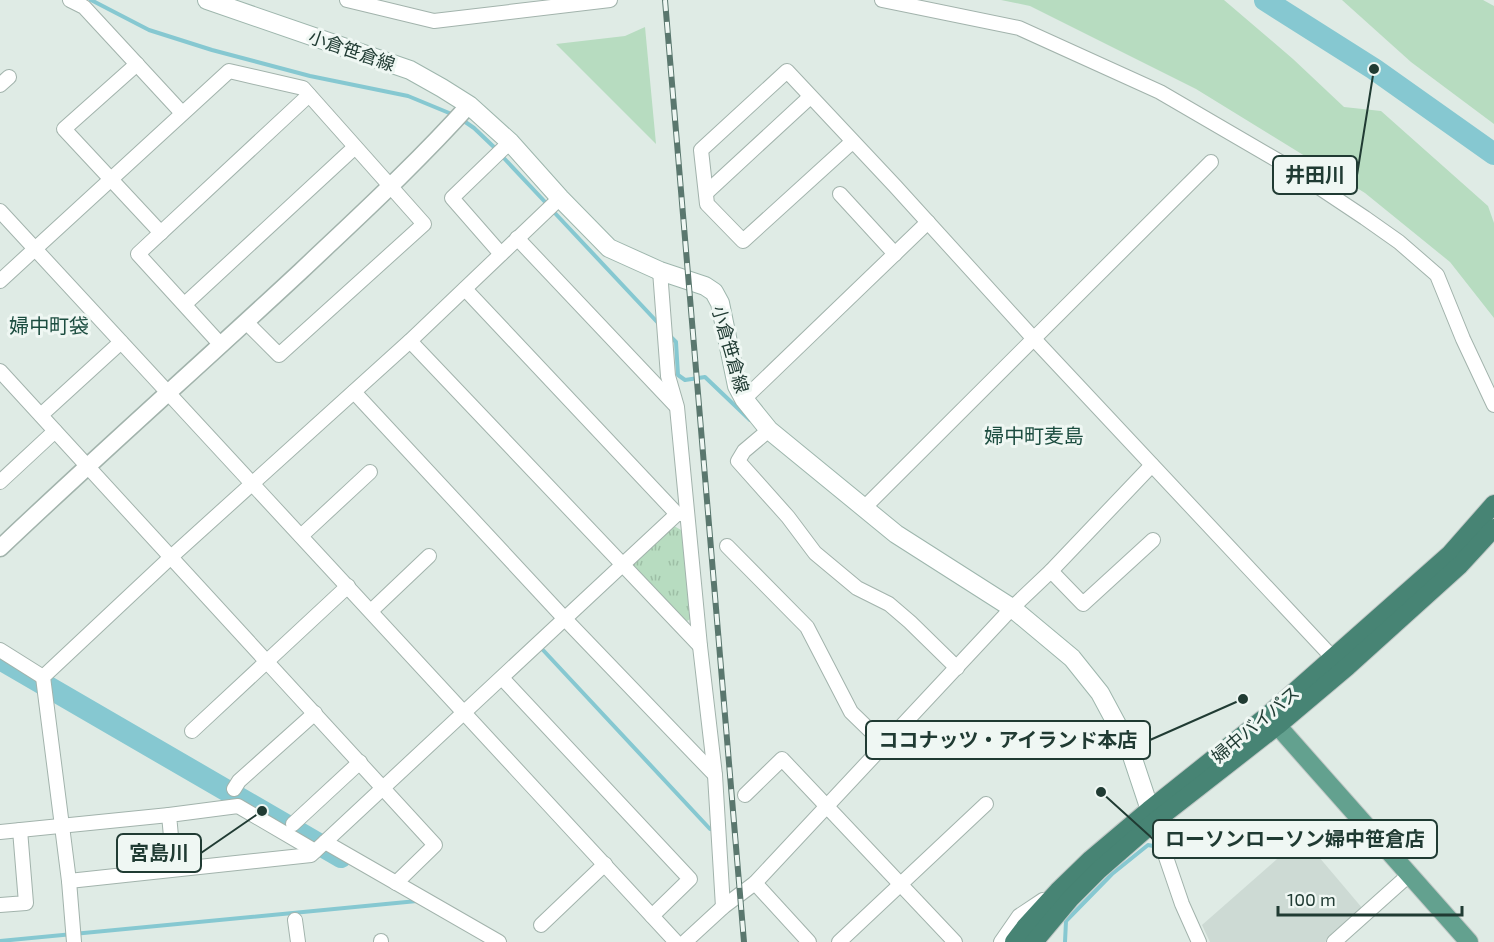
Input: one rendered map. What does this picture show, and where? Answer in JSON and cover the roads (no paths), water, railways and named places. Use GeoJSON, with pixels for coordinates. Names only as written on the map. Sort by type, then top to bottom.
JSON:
{"type":"FeatureCollection","features":[{"type":"Feature","properties":{"kind":"highway","name":"婦中バイパス"},"geometry":{"type":"LineString","coordinates":[[1272,720],[1333,658],[1450,554],[1494,504]]}},
{"type":"Feature","properties":{"kind":"highway","name":"婦中バイパス"},"geometry":{"type":"LineString","coordinates":[[1014,942],[1026,926],[1099,870],[1151,816],[1272,720],[1347,668],[1442,581],[1494,528]]}},
{"type":"Feature","properties":{"kind":"highway","name":"婦中バイパス"},"geometry":{"type":"LineString","coordinates":[[1034,942],[1064,895]]}},
{"type":"Feature","properties":{"kind":"main road","name":"小倉笹倉線"},"geometry":{"type":"LineString","coordinates":[[207,0],[410,70],[469,105],[510,141],[560,198],[609,248],[660,272],[705,286],[714,292],[720,303],[737,386],[744,399],[769,430],[896,534],[1012,608],[1072,658],[1100,693],[1129,747],[1151,816]]}},
{"type":"Feature","properties":{"kind":"main road"},"geometry":{"type":"LineString","coordinates":[[1272,720],[1469,942]]}},
{"type":"Feature","properties":{"kind":"street"},"geometry":{"type":"LineString","coordinates":[[70,0],[84,7],[182,113]]}},
{"type":"Feature","properties":{"kind":"street"},"geometry":{"type":"LineString","coordinates":[[346,0],[434,21],[610,0]]}},
{"type":"Feature","properties":{"kind":"street"},"geometry":{"type":"LineString","coordinates":[[882,0],[1019,28],[1161,92],[1287,165],[1382,230],[1437,275],[1463,339],[1494,405]]}},
{"type":"Feature","properties":{"kind":"street"},"geometry":{"type":"LineString","coordinates":[[137,64],[64,129],[161,233]]}},
{"type":"Feature","properties":{"kind":"street"},"geometry":{"type":"LineString","coordinates":[[0,281],[229,71],[303,88],[424,224],[279,355],[246,322]]}},
{"type":"Feature","properties":{"kind":"street"},"geometry":{"type":"LineString","coordinates":[[852,142],[743,241],[707,204],[701,150],[787,71],[1333,658]]}},
{"type":"Feature","properties":{"kind":"street"},"geometry":{"type":"LineString","coordinates":[[221,345],[138,254],[309,95]]}},
{"type":"Feature","properties":{"kind":"street"},"geometry":{"type":"LineString","coordinates":[[706,193],[810,97]]}},
{"type":"Feature","properties":{"kind":"street"},"geometry":{"type":"LineString","coordinates":[[0,548],[87,465],[221,345],[390,187],[469,105]]}},
{"type":"Feature","properties":{"kind":"street"},"geometry":{"type":"LineString","coordinates":[[501,254],[452,198],[510,141]]}},
{"type":"Feature","properties":{"kind":"street"},"geometry":{"type":"LineString","coordinates":[[185,304],[355,147]]}},
{"type":"Feature","properties":{"kind":"street"},"geometry":{"type":"LineString","coordinates":[[864,508],[1211,162]]}},
{"type":"Feature","properties":{"kind":"street"},"geometry":{"type":"LineString","coordinates":[[840,194],[895,254]]}},
{"type":"Feature","properties":{"kind":"street"},"geometry":{"type":"LineString","coordinates":[[43,677],[171,556],[410,341],[560,198]]}},
{"type":"Feature","properties":{"kind":"street"},"geometry":{"type":"LineString","coordinates":[[0,211],[676,942]]}},
{"type":"Feature","properties":{"kind":"street"},"geometry":{"type":"LineString","coordinates":[[744,399],[928,222]]}},
{"type":"Feature","properties":{"kind":"street"},"geometry":{"type":"LineString","coordinates":[[517,238],[676,406]]}},
{"type":"Feature","properties":{"kind":"street"},"geometry":{"type":"LineString","coordinates":[[660,272],[668,376],[676,406],[682,514],[715,775],[723,908]]}},
{"type":"Feature","properties":{"kind":"street"},"geometry":{"type":"LineString","coordinates":[[465,289],[682,514]]}},
{"type":"Feature","properties":{"kind":"street"},"geometry":{"type":"LineString","coordinates":[[410,341],[700,646]]}},
{"type":"Feature","properties":{"kind":"street"},"geometry":{"type":"LineString","coordinates":[[41,415],[121,342]]}},
{"type":"Feature","properties":{"kind":"street"},"geometry":{"type":"LineString","coordinates":[[3,380],[41,415],[435,845],[396,883]]}},
{"type":"Feature","properties":{"kind":"street"},"geometry":{"type":"LineString","coordinates":[[354,392],[565,619],[715,775]]}},
{"type":"Feature","properties":{"kind":"street"},"geometry":{"type":"LineString","coordinates":[[769,430],[744,451],[738,461],[788,517],[815,553],[857,588],[888,604],[957,668]]}},
{"type":"Feature","properties":{"kind":"street"},"geometry":{"type":"LineString","coordinates":[[0,482],[55,431]]}},
{"type":"Feature","properties":{"kind":"street"},"geometry":{"type":"LineString","coordinates":[[685,942],[755,883],[1012,608],[1051,571],[1152,465]]}},
{"type":"Feature","properties":{"kind":"street"},"geometry":{"type":"LineString","coordinates":[[301,536],[370,472]]}},
{"type":"Feature","properties":{"kind":"street"},"geometry":{"type":"LineString","coordinates":[[69,881],[311,855],[621,565],[682,514]]}},
{"type":"Feature","properties":{"kind":"street"},"geometry":{"type":"LineString","coordinates":[[1051,571],[1083,604],[1153,540]]}},
{"type":"Feature","properties":{"kind":"street"},"geometry":{"type":"LineString","coordinates":[[727,546],[807,627],[851,712],[885,745]]}},
{"type":"Feature","properties":{"kind":"street"},"geometry":{"type":"LineString","coordinates":[[371,610],[429,556]]}},
{"type":"Feature","properties":{"kind":"street"},"geometry":{"type":"LineString","coordinates":[[192,731],[348,586]]}},
{"type":"Feature","properties":{"kind":"street"},"geometry":{"type":"LineString","coordinates":[[0,650],[43,677]]}},
{"type":"Feature","properties":{"kind":"street"},"geometry":{"type":"LineString","coordinates":[[43,677],[69,881],[74,942]]}},
{"type":"Feature","properties":{"kind":"street"},"geometry":{"type":"LineString","coordinates":[[502,678],[690,879],[652,916]]}},
{"type":"Feature","properties":{"kind":"street"},"geometry":{"type":"LineString","coordinates":[[234,789],[239,781],[315,712]]}},
{"type":"Feature","properties":{"kind":"street"},"geometry":{"type":"LineString","coordinates":[[745,795],[782,759],[955,942]]}},
{"type":"Feature","properties":{"kind":"street"},"geometry":{"type":"LineString","coordinates":[[293,824],[360,762]]}},
{"type":"Feature","properties":{"kind":"street"},"geometry":{"type":"LineString","coordinates":[[839,942],[986,804]]}},
{"type":"Feature","properties":{"kind":"street"},"geometry":{"type":"LineString","coordinates":[[0,832],[238,806],[396,883],[499,942]]}},
{"type":"Feature","properties":{"kind":"street"},"geometry":{"type":"LineString","coordinates":[[169,815],[174,869]]}},
{"type":"Feature","properties":{"kind":"street"},"geometry":{"type":"LineString","coordinates":[[1151,816],[1182,904],[1199,942]]}},
{"type":"Feature","properties":{"kind":"street"},"geometry":{"type":"LineString","coordinates":[[0,906],[26,903],[20,830]]}},
{"type":"Feature","properties":{"kind":"street"},"geometry":{"type":"LineString","coordinates":[[541,925],[605,864]]}},
{"type":"Feature","properties":{"kind":"street"},"geometry":{"type":"LineString","coordinates":[[1334,942],[1410,874]]}},
{"type":"Feature","properties":{"kind":"street"},"geometry":{"type":"LineString","coordinates":[[755,883],[809,942]]}},
{"type":"Feature","properties":{"kind":"street"},"geometry":{"type":"LineString","coordinates":[[1000,942],[1019,916],[1064,895]]}},
{"type":"Feature","properties":{"kind":"street"},"geometry":{"type":"LineString","coordinates":[[1043,942],[1064,895]]}},
{"type":"Feature","properties":{"kind":"street"},"geometry":{"type":"LineString","coordinates":[[295,920],[298,942]]}},
{"type":"Feature","properties":{"kind":"waterway"},"geometry":{"type":"LineString","coordinates":[[91,0],[149,30],[212,50],[310,76],[408,96],[454,115]]}},
{"type":"Feature","properties":{"kind":"waterway"},"geometry":{"type":"LineString","coordinates":[[1265,0],[1374,69],[1494,154]]}},
{"type":"Feature","properties":{"kind":"waterway"},"geometry":{"type":"LineString","coordinates":[[461,119],[496,149]]}},
{"type":"Feature","properties":{"kind":"waterway"},"geometry":{"type":"LineString","coordinates":[[501,155],[547,204]]}},
{"type":"Feature","properties":{"kind":"waterway"},"geometry":{"type":"LineString","coordinates":[[552,210],[660,325]]}},
{"type":"Feature","properties":{"kind":"waterway"},"geometry":{"type":"LineString","coordinates":[[669,335],[676,342],[678,375],[685,380],[705,377],[750,420]]}},
{"type":"Feature","properties":{"kind":"waterway"},"geometry":{"type":"LineString","coordinates":[[543,650],[710,829]]}},
{"type":"Feature","properties":{"kind":"waterway"},"geometry":{"type":"LineString","coordinates":[[0,659],[341,857]]}},
{"type":"Feature","properties":{"kind":"waterway"},"geometry":{"type":"LineString","coordinates":[[1065,942],[1066,921],[1112,874],[1148,845],[1153,846]]}},
{"type":"Feature","properties":{"kind":"waterway"},"geometry":{"type":"LineString","coordinates":[[0,941],[417,901]]}},
{"type":"Feature","properties":{"kind":"railway"},"geometry":{"type":"LineString","coordinates":[[665,0],[744,942]]}},
{"type":"Feature","properties":{"kind":"place","name":"井田川"},"geometry":{"type":"Point","coordinates":[1374,69]}},
{"type":"Feature","properties":{"kind":"place","name":"ココナッツ・アイランド本店"},"geometry":{"type":"Point","coordinates":[1243,699]}},
{"type":"Feature","properties":{"kind":"place","name":"ローソンローソン婦中笹倉店"},"geometry":{"type":"Point","coordinates":[1101,792]}},
{"type":"Feature","properties":{"kind":"place","name":"宮島川"},"geometry":{"type":"Point","coordinates":[262,811]}},
{"type":"Feature","properties":{"kind":"district","name":"婦中町袋"},"geometry":{"type":"Point","coordinates":[49,325]}},
{"type":"Feature","properties":{"kind":"district","name":"婦中町麦島"},"geometry":{"type":"Point","coordinates":[1034,435]}}]}
